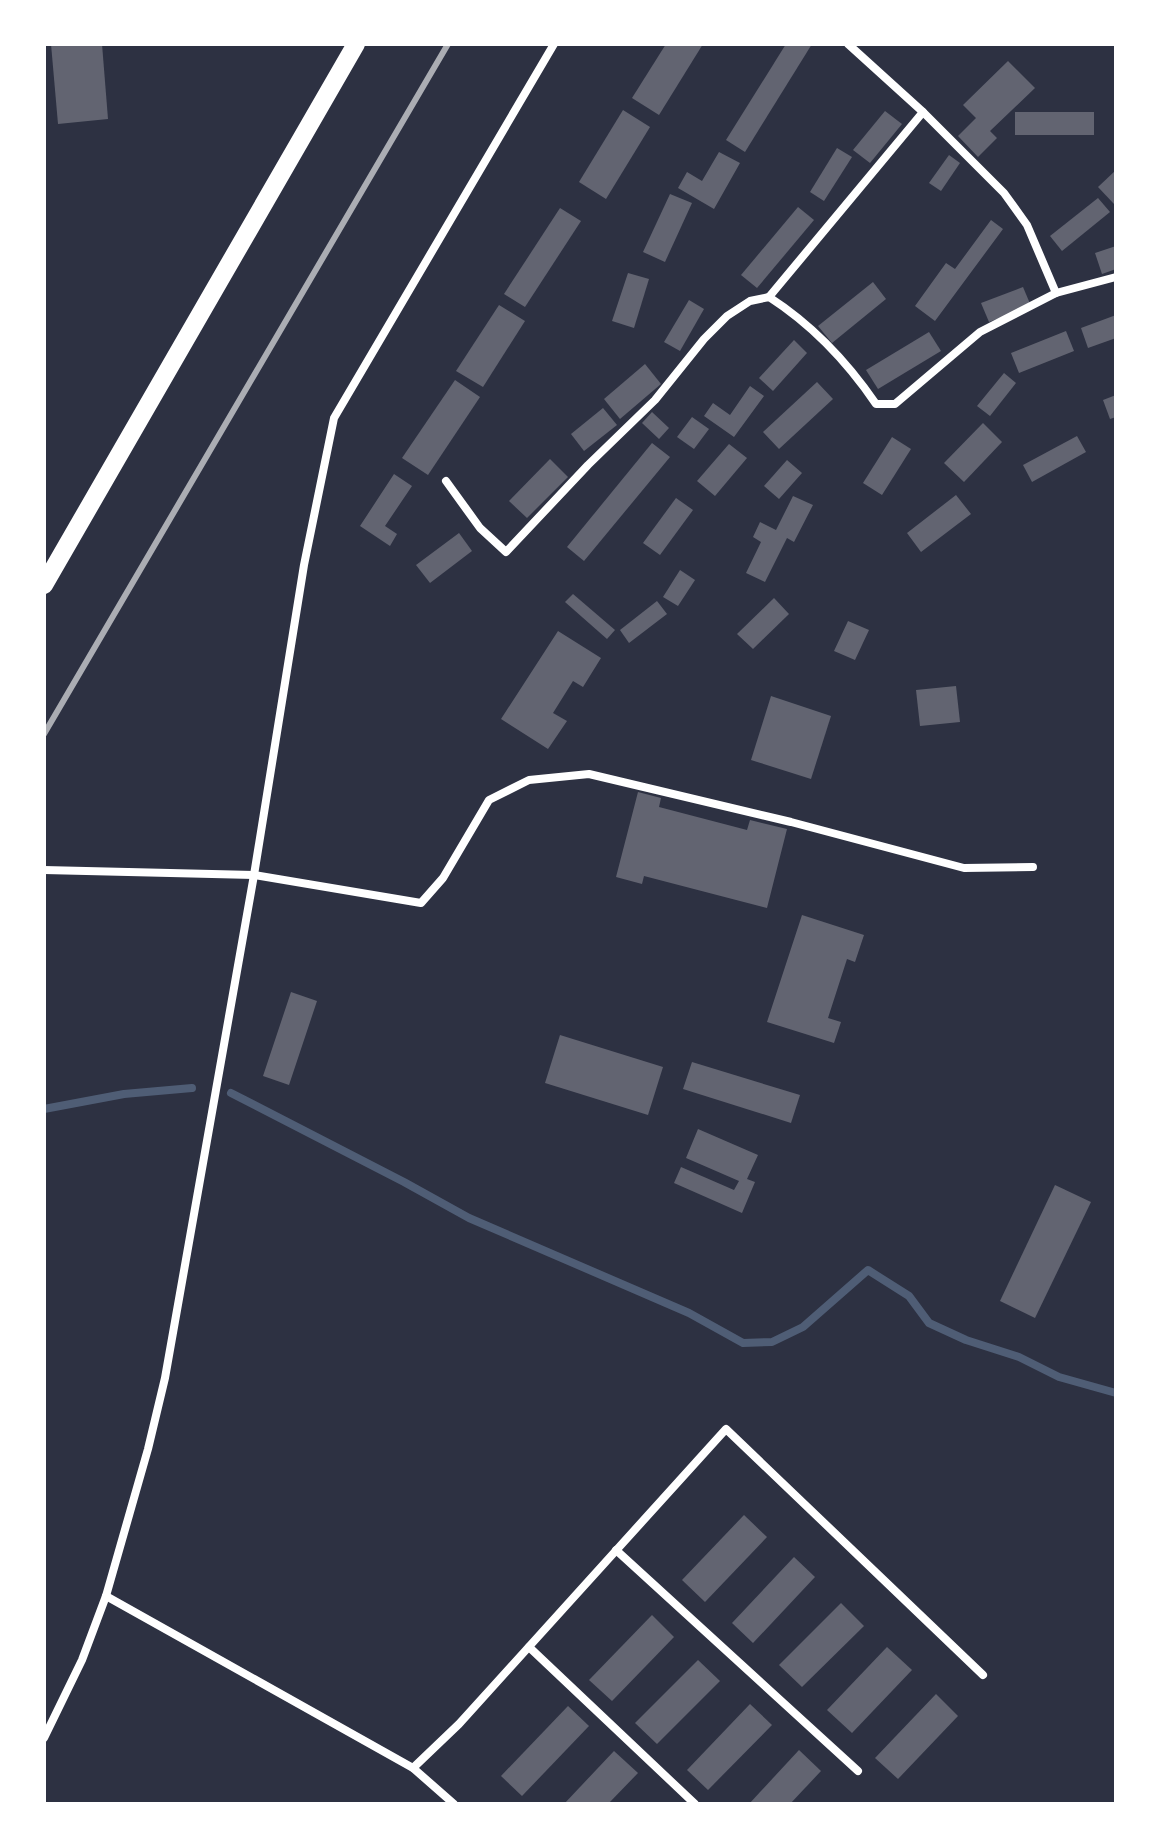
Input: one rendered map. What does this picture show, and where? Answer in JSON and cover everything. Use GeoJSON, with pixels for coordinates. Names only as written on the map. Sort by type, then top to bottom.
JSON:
{"type":"FeatureCollection","features":[{"type":"Feature","properties":{"kind":"main road"},"geometry":{"type":"LineString","coordinates":[[44,585],[356,44]]}},
{"type":"Feature","properties":{"kind":"street"},"geometry":{"type":"LineString","coordinates":[[44,1738],[82,1660],[106,1596],[165,1378],[254,875],[304,565],[334,418],[554,44]]}},
{"type":"Feature","properties":{"kind":"street"},"geometry":{"type":"LineString","coordinates":[[848,44],[923,112],[1004,193],[1027,225],[1056,293]]}},
{"type":"Feature","properties":{"kind":"street"},"geometry":{"type":"LineString","coordinates":[[446,481],[480,528],[506,552],[655,400],[704,339],[727,316],[750,301],[769,297],[923,112]]}},
{"type":"Feature","properties":{"kind":"street"},"geometry":{"type":"LineString","coordinates":[[769,297],[794,313],[858,377],[876,404],[895,404],[980,332],[1056,293],[1116,277]]}},
{"type":"Feature","properties":{"kind":"street"},"geometry":{"type":"LineString","coordinates":[[44,870],[254,875],[421,903],[443,878],[489,800],[529,780],[589,774],[791,822],[964,868],[1033,867]]}},
{"type":"Feature","properties":{"kind":"street"},"geometry":{"type":"LineString","coordinates":[[413,1768],[459,1724],[726,1429],[983,1675]]}},
{"type":"Feature","properties":{"kind":"street"},"geometry":{"type":"LineString","coordinates":[[616,1550],[858,1771]]}},
{"type":"Feature","properties":{"kind":"street"},"geometry":{"type":"LineString","coordinates":[[106,1596],[413,1768],[454,1804]]}},
{"type":"Feature","properties":{"kind":"street"},"geometry":{"type":"LineString","coordinates":[[529,1647],[695,1804]]}},
{"type":"Feature","properties":{"kind":"building"},"geometry":{"type":"Polygon","coordinates":[[[51,44],[102,44],[108,119],[58,124],[51,44]]]}},
{"type":"Feature","properties":{"kind":"building"},"geometry":{"type":"Polygon","coordinates":[[[666,44],[703,44],[659,115],[632,98],[666,44]]]}},
{"type":"Feature","properties":{"kind":"building"},"geometry":{"type":"Polygon","coordinates":[[[786,44],[812,44],[745,152],[726,140],[786,44]]]}},
{"type":"Feature","properties":{"kind":"building"},"geometry":{"type":"Polygon","coordinates":[[[1008,61],[1035,88],[990,131],[997,138],[978,157],[958,136],[976,118],[963,105],[1008,61]]]}},
{"type":"Feature","properties":{"kind":"building"},"geometry":{"type":"Polygon","coordinates":[[[623,110],[650,127],[606,199],[579,182],[623,110]]]}},
{"type":"Feature","properties":{"kind":"building"},"geometry":{"type":"Polygon","coordinates":[[[885,111],[902,124],[870,163],[853,150],[885,111]]]}},
{"type":"Feature","properties":{"kind":"building"},"geometry":{"type":"Polygon","coordinates":[[[1015,112],[1094,112],[1094,135],[1015,135],[1015,112]]]}},
{"type":"Feature","properties":{"kind":"building"},"geometry":{"type":"Polygon","coordinates":[[[837,148],[852,157],[824,201],[810,192],[837,148]]]}},
{"type":"Feature","properties":{"kind":"building"},"geometry":{"type":"Polygon","coordinates":[[[719,152],[740,163],[714,209],[678,188],[687,172],[702,181],[719,152]]]}},
{"type":"Feature","properties":{"kind":"building"},"geometry":{"type":"Polygon","coordinates":[[[949,155],[960,163],[941,191],[929,183],[949,155]]]}},
{"type":"Feature","properties":{"kind":"building"},"geometry":{"type":"Polygon","coordinates":[[[1116,170],[1116,202],[1114,204],[1098,187],[1116,170]]]}},
{"type":"Feature","properties":{"kind":"building"},"geometry":{"type":"Polygon","coordinates":[[[670,194],[692,203],[665,262],[643,252],[670,194]]]}},
{"type":"Feature","properties":{"kind":"building"},"geometry":{"type":"Polygon","coordinates":[[[1098,198],[1110,212],[1062,251],[1050,236],[1098,198]]]}},
{"type":"Feature","properties":{"kind":"building"},"geometry":{"type":"Polygon","coordinates":[[[798,207],[814,220],[757,288],[741,275],[798,207]]]}},
{"type":"Feature","properties":{"kind":"building"},"geometry":{"type":"Polygon","coordinates":[[[560,208],[581,221],[525,307],[504,294],[560,208]]]}},
{"type":"Feature","properties":{"kind":"building"},"geometry":{"type":"Polygon","coordinates":[[[991,220],[1003,229],[935,321],[915,306],[946,263],[955,269],[991,220]]]}},
{"type":"Feature","properties":{"kind":"building"},"geometry":{"type":"Polygon","coordinates":[[[1116,246],[1116,269],[1102,274],[1095,253],[1116,246]]]}},
{"type":"Feature","properties":{"kind":"building"},"geometry":{"type":"Polygon","coordinates":[[[628,273],[649,279],[634,328],[612,321],[628,273]]]}},
{"type":"Feature","properties":{"kind":"building"},"geometry":{"type":"Polygon","coordinates":[[[873,282],[886,299],[832,343],[818,326],[873,282]]]}},
{"type":"Feature","properties":{"kind":"building"},"geometry":{"type":"Polygon","coordinates":[[[1023,287],[1031,306],[989,322],[981,303],[1023,287]]]}},
{"type":"Feature","properties":{"kind":"building"},"geometry":{"type":"Polygon","coordinates":[[[689,300],[704,309],[680,351],[664,342],[689,300]]]}},
{"type":"Feature","properties":{"kind":"building"},"geometry":{"type":"Polygon","coordinates":[[[499,305],[525,321],[483,387],[456,371],[499,305]]]}},
{"type":"Feature","properties":{"kind":"building"},"geometry":{"type":"Polygon","coordinates":[[[1116,315],[1116,338],[1088,348],[1081,328],[1116,315]]]}},
{"type":"Feature","properties":{"kind":"building"},"geometry":{"type":"Polygon","coordinates":[[[1066,331],[1074,351],[1019,373],[1011,353],[1066,331]]]}},
{"type":"Feature","properties":{"kind":"building"},"geometry":{"type":"Polygon","coordinates":[[[929,332],[941,351],[878,389],[866,370],[929,332]]]}},
{"type":"Feature","properties":{"kind":"building"},"geometry":{"type":"Polygon","coordinates":[[[794,340],[807,353],[773,391],[759,378],[794,340]]]}},
{"type":"Feature","properties":{"kind":"building"},"geometry":{"type":"Polygon","coordinates":[[[645,364],[661,384],[620,419],[604,399],[645,364]]]}},
{"type":"Feature","properties":{"kind":"building"},"geometry":{"type":"Polygon","coordinates":[[[1004,373],[1016,383],[990,416],[977,406],[1004,373]]]}},
{"type":"Feature","properties":{"kind":"building"},"geometry":{"type":"Polygon","coordinates":[[[455,380],[480,397],[428,475],[402,458],[455,380]]]}},
{"type":"Feature","properties":{"kind":"building"},"geometry":{"type":"Polygon","coordinates":[[[817,382],[833,399],[779,449],[763,432],[817,382]]]}},
{"type":"Feature","properties":{"kind":"building"},"geometry":{"type":"Polygon","coordinates":[[[750,386],[764,396],[734,437],[704,416],[713,403],[730,415],[750,386]]]}},
{"type":"Feature","properties":{"kind":"building"},"geometry":{"type":"Polygon","coordinates":[[[1116,395],[1116,417],[1110,419],[1103,400],[1116,395]]]}},
{"type":"Feature","properties":{"kind":"building"},"geometry":{"type":"Polygon","coordinates":[[[603,408],[617,425],[584,451],[571,434],[603,408]]]}},
{"type":"Feature","properties":{"kind":"building"},"geometry":{"type":"Polygon","coordinates":[[[652,412],[669,428],[659,439],[642,423],[652,412]]]}},
{"type":"Feature","properties":{"kind":"building"},"geometry":{"type":"Polygon","coordinates":[[[692,417],[709,429],[694,449],[677,437],[692,417]]]}},
{"type":"Feature","properties":{"kind":"building"},"geometry":{"type":"Polygon","coordinates":[[[983,423],[1002,442],[964,482],[944,463],[983,423]]]}},
{"type":"Feature","properties":{"kind":"building"},"geometry":{"type":"Polygon","coordinates":[[[1077,436],[1086,452],[1032,482],[1023,465],[1077,436]]]}},
{"type":"Feature","properties":{"kind":"building"},"geometry":{"type":"Polygon","coordinates":[[[892,437],[911,449],[882,495],[863,483],[892,437]]]}},
{"type":"Feature","properties":{"kind":"building"},"geometry":{"type":"Polygon","coordinates":[[[652,443],[670,457],[584,561],[567,547],[652,443]]]}},
{"type":"Feature","properties":{"kind":"building"},"geometry":{"type":"Polygon","coordinates":[[[729,444],[747,458],[715,496],[697,481],[729,444]]]}},
{"type":"Feature","properties":{"kind":"building"},"geometry":{"type":"Polygon","coordinates":[[[550,459],[568,477],[527,518],[509,501],[550,459]]]}},
{"type":"Feature","properties":{"kind":"building"},"geometry":{"type":"Polygon","coordinates":[[[787,460],[802,473],[779,499],[764,486],[787,460]]]}},
{"type":"Feature","properties":{"kind":"building"},"geometry":{"type":"Polygon","coordinates":[[[394,474],[412,486],[385,526],[397,534],[390,546],[360,526],[394,474]]]}},
{"type":"Feature","properties":{"kind":"building"},"geometry":{"type":"Polygon","coordinates":[[[956,495],[971,514],[921,552],[907,533],[956,495]]]}},
{"type":"Feature","properties":{"kind":"building"},"geometry":{"type":"Polygon","coordinates":[[[793,496],[813,505],[794,542],[787,538],[765,582],[746,573],[761,542],[753,537],[760,522],[776,530],[793,496]]]}},
{"type":"Feature","properties":{"kind":"building"},"geometry":{"type":"Polygon","coordinates":[[[676,498],[693,510],[660,555],[643,543],[676,498]]]}},
{"type":"Feature","properties":{"kind":"building"},"geometry":{"type":"Polygon","coordinates":[[[459,533],[472,551],[430,583],[416,565],[459,533]]]}},
{"type":"Feature","properties":{"kind":"building"},"geometry":{"type":"Polygon","coordinates":[[[680,570],[695,580],[678,606],[663,597],[680,570]]]}},
{"type":"Feature","properties":{"kind":"building"},"geometry":{"type":"Polygon","coordinates":[[[573,594],[615,630],[607,639],[565,602],[573,594]]]}},
{"type":"Feature","properties":{"kind":"building"},"geometry":{"type":"Polygon","coordinates":[[[774,598],[789,614],[753,649],[737,634],[774,598]]]}},
{"type":"Feature","properties":{"kind":"building"},"geometry":{"type":"Polygon","coordinates":[[[657,601],[667,614],[629,643],[620,630],[657,601]]]}},
{"type":"Feature","properties":{"kind":"building"},"geometry":{"type":"Polygon","coordinates":[[[848,621],[869,630],[855,660],[834,651],[848,621]]]}},
{"type":"Feature","properties":{"kind":"building"},"geometry":{"type":"Polygon","coordinates":[[[558,631],[601,658],[583,687],[573,681],[553,713],[567,721],[548,749],[501,719],[558,631]]]}},
{"type":"Feature","properties":{"kind":"building"},"geometry":{"type":"Polygon","coordinates":[[[956,686],[960,722],[920,726],[916,690],[956,686]]]}},
{"type":"Feature","properties":{"kind":"building"},"geometry":{"type":"Polygon","coordinates":[[[771,696],[831,716],[811,779],[751,760],[771,696]]]}},
{"type":"Feature","properties":{"kind":"building"},"geometry":{"type":"Polygon","coordinates":[[[638,792],[661,798],[659,807],[747,830],[750,820],[787,829],[767,908],[644,876],[642,884],[616,877],[638,792]]]}},
{"type":"Feature","properties":{"kind":"building"},"geometry":{"type":"Polygon","coordinates":[[[802,915],[864,935],[855,962],[847,959],[828,1018],[841,1022],[834,1043],[767,1022],[802,915]]]}},
{"type":"Feature","properties":{"kind":"building"},"geometry":{"type":"Polygon","coordinates":[[[291,992],[317,1001],[289,1085],[263,1076],[291,992]]]}},
{"type":"Feature","properties":{"kind":"building"},"geometry":{"type":"Polygon","coordinates":[[[560,1035],[663,1067],[648,1115],[545,1083],[560,1035]]]}},
{"type":"Feature","properties":{"kind":"building"},"geometry":{"type":"Polygon","coordinates":[[[692,1062],[800,1095],[791,1123],[683,1089],[692,1062]]]}},
{"type":"Feature","properties":{"kind":"building"},"geometry":{"type":"Polygon","coordinates":[[[698,1129],[758,1155],[747,1179],[755,1182],[742,1213],[674,1183],[681,1167],[734,1190],[739,1181],[686,1158],[698,1129]]]}},
{"type":"Feature","properties":{"kind":"building"},"geometry":{"type":"Polygon","coordinates":[[[1055,1185],[1091,1202],[1035,1318],[1000,1301],[1055,1185]]]}},
{"type":"Feature","properties":{"kind":"building"},"geometry":{"type":"Polygon","coordinates":[[[744,1515],[767,1537],[705,1602],[682,1580],[744,1515]]]}},
{"type":"Feature","properties":{"kind":"building"},"geometry":{"type":"Polygon","coordinates":[[[794,1557],[815,1577],[753,1643],[732,1623],[794,1557]]]}},
{"type":"Feature","properties":{"kind":"building"},"geometry":{"type":"Polygon","coordinates":[[[841,1603],[864,1626],[802,1687],[779,1665],[841,1603]]]}},
{"type":"Feature","properties":{"kind":"building"},"geometry":{"type":"Polygon","coordinates":[[[652,1615],[674,1637],[612,1701],[589,1680],[652,1615]]]}},
{"type":"Feature","properties":{"kind":"building"},"geometry":{"type":"Polygon","coordinates":[[[887,1647],[912,1670],[852,1733],[827,1710],[887,1647]]]}},
{"type":"Feature","properties":{"kind":"building"},"geometry":{"type":"Polygon","coordinates":[[[698,1660],[720,1681],[657,1744],[635,1723],[698,1660]]]}},
{"type":"Feature","properties":{"kind":"building"},"geometry":{"type":"Polygon","coordinates":[[[936,1694],[958,1716],[898,1779],[875,1758],[936,1694]]]}},
{"type":"Feature","properties":{"kind":"building"},"geometry":{"type":"Polygon","coordinates":[[[750,1704],[772,1725],[708,1790],[687,1770],[750,1704]]]}},
{"type":"Feature","properties":{"kind":"building"},"geometry":{"type":"Polygon","coordinates":[[[568,1706],[589,1726],[522,1796],[501,1776],[568,1706]]]}},
{"type":"Feature","properties":{"kind":"building"},"geometry":{"type":"Polygon","coordinates":[[[799,1750],[821,1771],[790,1804],[749,1804],[799,1750]]]}},
{"type":"Feature","properties":{"kind":"building"},"geometry":{"type":"Polygon","coordinates":[[[614,1751],[638,1773],[608,1804],[564,1804],[614,1751]]]}},
{"type":"Feature","properties":{"kind":"waterway"},"geometry":{"type":"LineString","coordinates":[[44,1109],[124,1094],[192,1088]]}},
{"type":"Feature","properties":{"kind":"waterway"},"geometry":{"type":"LineString","coordinates":[[231,1093],[469,1218],[689,1313],[743,1343],[772,1342],[803,1327],[868,1270],[909,1296],[929,1323],[966,1340],[1019,1357],[1059,1377],[1116,1393]]}},
{"type":"Feature","properties":{"kind":"railway"},"geometry":{"type":"LineString","coordinates":[[44,734],[448,44]]}}]}
